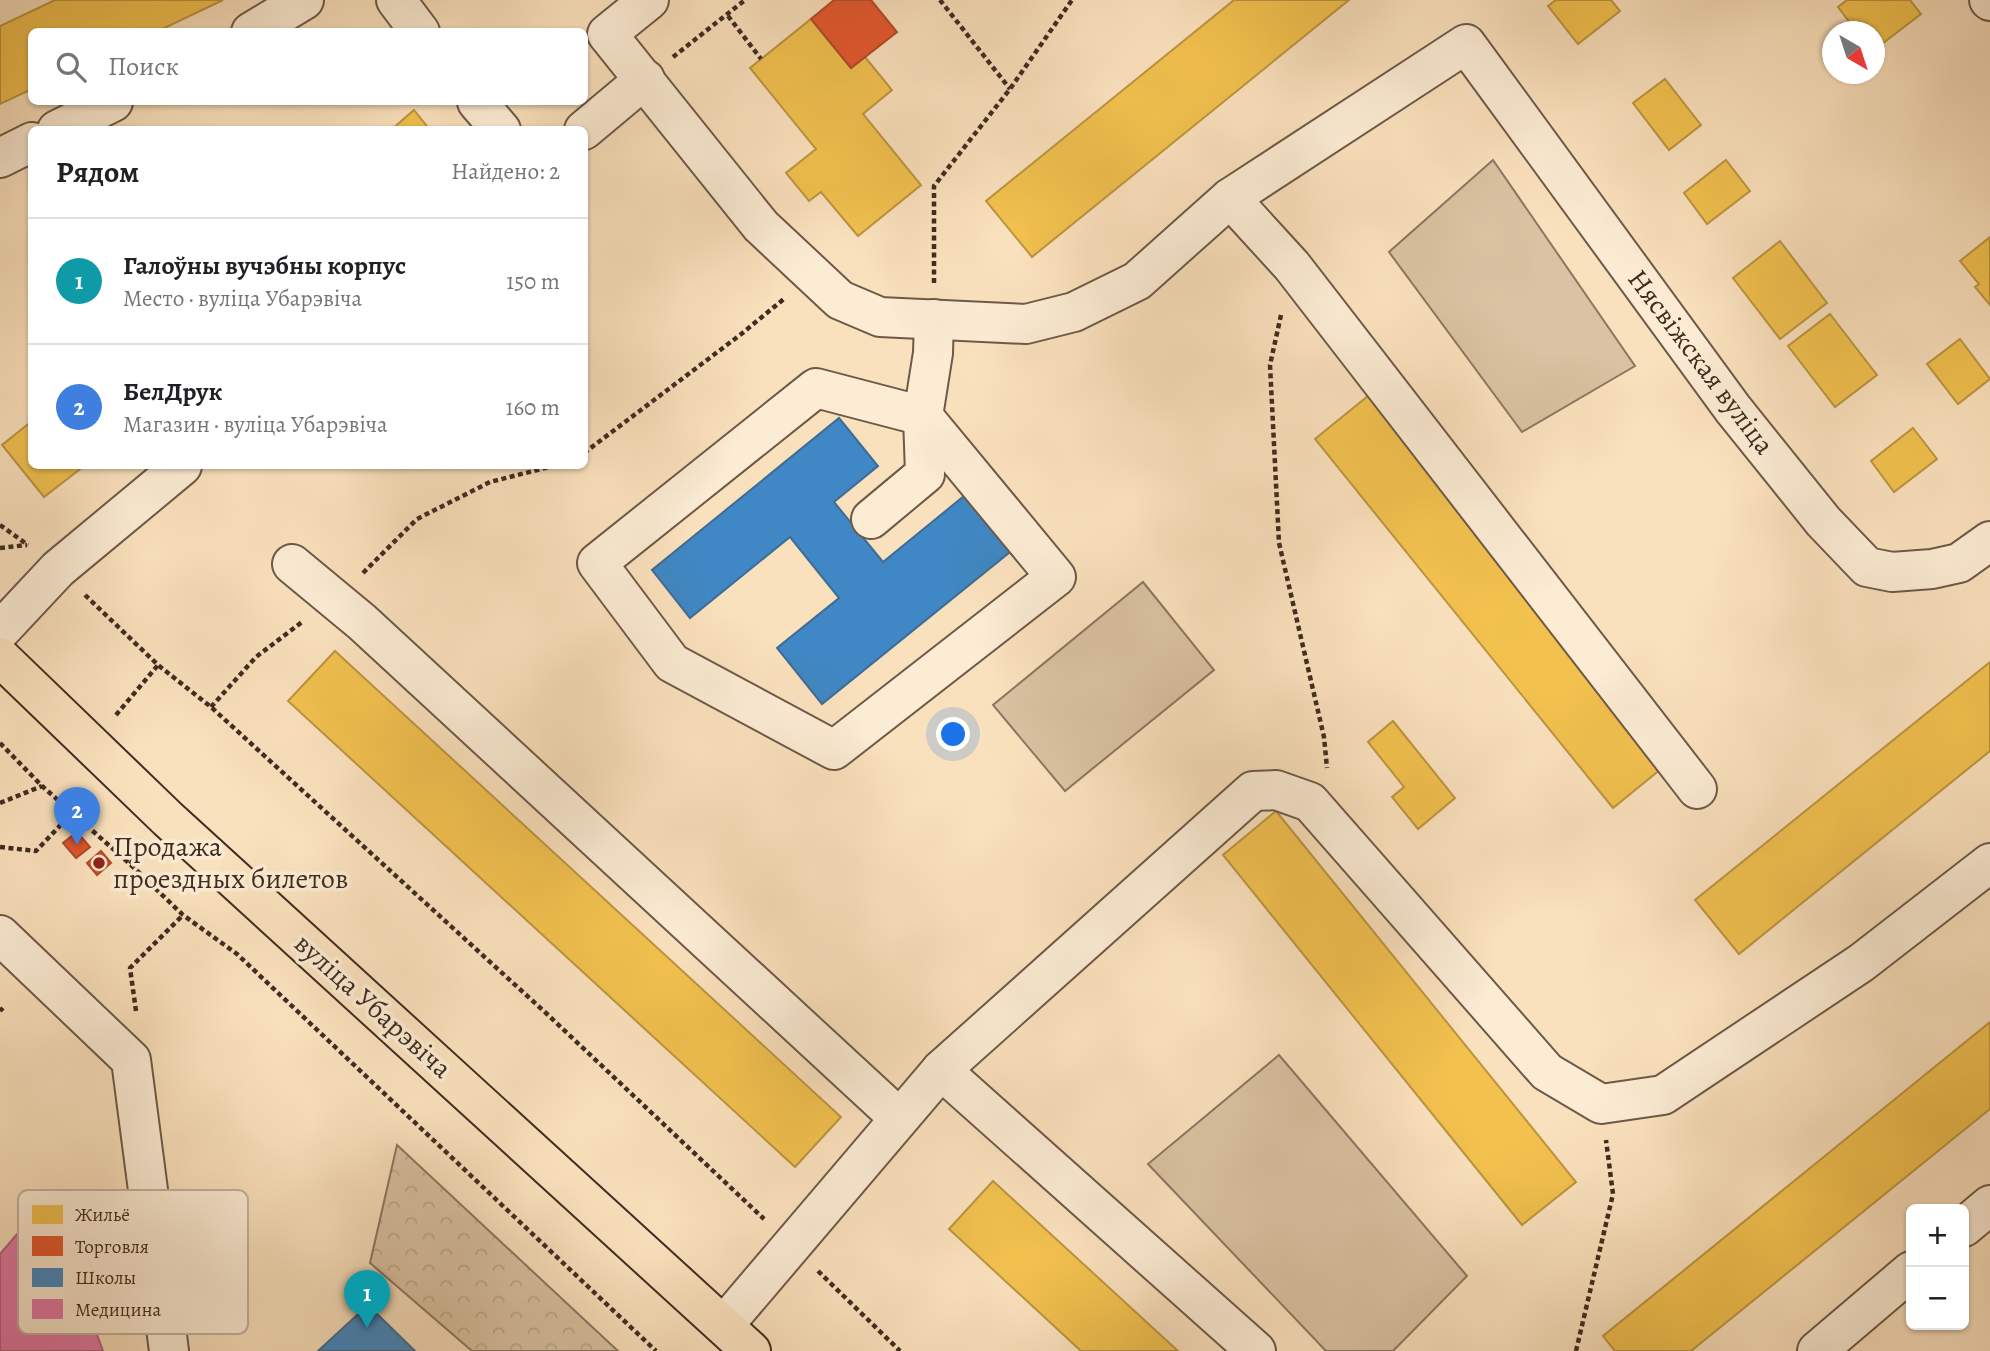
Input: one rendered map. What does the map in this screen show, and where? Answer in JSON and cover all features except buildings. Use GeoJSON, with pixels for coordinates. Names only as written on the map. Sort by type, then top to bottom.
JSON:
{"type":"FeatureCollection","features":[{"type":"Feature","properties":{"kind":"main road","name":"вуліца Убарэвіча"},"geometry":{"type":"LineString","coordinates":[[0,657],[187,836],[751,1351]]}},
{"type":"Feature","properties":{"kind":"street"},"geometry":{"type":"LineString","coordinates":[[258,28],[304,0]]}},
{"type":"Feature","properties":{"kind":"street"},"geometry":{"type":"LineString","coordinates":[[396,0],[417,28]]}},
{"type":"Feature","properties":{"kind":"street"},"geometry":{"type":"LineString","coordinates":[[649,0],[607,34],[761,226],[839,300],[880,317],[1026,324],[1074,312],[1137,281],[1230,198],[1292,266],[1697,789]]}},
{"type":"Feature","properties":{"kind":"street","name":"Нясвіжская вуліца"},"geometry":{"type":"LineString","coordinates":[[1230,198],[1466,44],[1733,409],[1823,520],[1867,568],[1892,572],[1932,569],[1959,563],[1990,541]]}},
{"type":"Feature","properties":{"kind":"street"},"geometry":{"type":"LineString","coordinates":[[588,127],[645,79]]}},
{"type":"Feature","properties":{"kind":"street"},"geometry":{"type":"LineString","coordinates":[[65,126],[107,105]]}},
{"type":"Feature","properties":{"kind":"street"},"geometry":{"type":"LineString","coordinates":[[480,105],[498,126]]}},
{"type":"Feature","properties":{"kind":"street"},"geometry":{"type":"LineString","coordinates":[[0,158],[28,144]]}},
{"type":"Feature","properties":{"kind":"street"},"geometry":{"type":"LineString","coordinates":[[871,519],[925,474],[923,416],[933,354],[934,319]]}},
{"type":"Feature","properties":{"kind":"street"},"geometry":{"type":"LineString","coordinates":[[816,388],[923,416],[1056,578],[834,750],[672,663],[597,563],[816,388]]}},
{"type":"Feature","properties":{"kind":"street"},"geometry":{"type":"LineString","coordinates":[[0,631],[58,569],[178,469]]}},
{"type":"Feature","properties":{"kind":"street"},"geometry":{"type":"LineString","coordinates":[[292,564],[336,600],[899,1118]]}},
{"type":"Feature","properties":{"kind":"street"},"geometry":{"type":"LineString","coordinates":[[724,1325],[941,1070],[1253,791],[1276,790],[1310,802],[1547,1072],[1601,1104],[1663,1095],[1861,963],[1990,863]]}},
{"type":"Feature","properties":{"kind":"street"},"geometry":{"type":"LineString","coordinates":[[0,935],[131,1060],[148,1190]]}},
{"type":"Feature","properties":{"kind":"street"},"geometry":{"type":"LineString","coordinates":[[941,1070],[1256,1351]]}},
{"type":"Feature","properties":{"kind":"street"},"geometry":{"type":"LineString","coordinates":[[1969,1223],[1990,1205]]}},
{"type":"Feature","properties":{"kind":"street"},"geometry":{"type":"LineString","coordinates":[[1817,1351],[1906,1276]]}},
{"type":"Feature","properties":{"kind":"path"},"geometry":{"type":"LineString","coordinates":[[645,79],[745,0]]}},
{"type":"Feature","properties":{"kind":"path"},"geometry":{"type":"LineString","coordinates":[[940,0],[1010,89]]}},
{"type":"Feature","properties":{"kind":"path"},"geometry":{"type":"LineString","coordinates":[[934,319],[934,186],[1010,89],[1072,0]]}},
{"type":"Feature","properties":{"kind":"path"},"geometry":{"type":"LineString","coordinates":[[728,16],[761,59]]}},
{"type":"Feature","properties":{"kind":"path"},"geometry":{"type":"LineString","coordinates":[[1292,266],[1270,365],[1279,543],[1324,737],[1335,833]]}},
{"type":"Feature","properties":{"kind":"path"},"geometry":{"type":"LineString","coordinates":[[588,450],[740,335],[812,275]]}},
{"type":"Feature","properties":{"kind":"path"},"geometry":{"type":"LineString","coordinates":[[211,707],[256,657],[290,630],[336,600],[417,519],[490,482],[540,469]]}},
{"type":"Feature","properties":{"kind":"path"},"geometry":{"type":"LineString","coordinates":[[0,525],[58,569],[159,664],[211,707],[547,1014],[900,1351]]}},
{"type":"Feature","properties":{"kind":"path"},"geometry":{"type":"LineString","coordinates":[[114,718],[159,664]]}},
{"type":"Feature","properties":{"kind":"path"},"geometry":{"type":"LineString","coordinates":[[0,743],[42,786],[183,915],[237,954],[656,1351]]}},
{"type":"Feature","properties":{"kind":"path"},"geometry":{"type":"LineString","coordinates":[[0,803],[42,786]]}},
{"type":"Feature","properties":{"kind":"path"},"geometry":{"type":"LineString","coordinates":[[0,847],[36,851],[72,813]]}},
{"type":"Feature","properties":{"kind":"path"},"geometry":{"type":"LineString","coordinates":[[131,968],[183,915]]}},
{"type":"Feature","properties":{"kind":"path"},"geometry":{"type":"LineString","coordinates":[[1576,1351],[1613,1195],[1601,1104]]}},
{"type":"Feature","properties":{"kind":"green space"},"geometry":{"type":"Polygon","coordinates":[[[1493,160],[1635,366],[1522,432],[1389,252],[1493,160]]]}},
{"type":"Feature","properties":{"kind":"green space"},"geometry":{"type":"Polygon","coordinates":[[[1143,582],[1214,670],[1065,791],[993,705],[1143,582]]]}},
{"type":"Feature","properties":{"kind":"green space"},"geometry":{"type":"Polygon","coordinates":[[[1279,1055],[1467,1276],[1393,1351],[1326,1351],[1148,1164],[1279,1055]]]}},
{"type":"Feature","properties":{"kind":"green space"},"geometry":{"type":"Polygon","coordinates":[[[397,1145],[618,1351],[472,1351],[370,1263],[397,1145]]]}},
{"type":"Feature","properties":{"kind":"place","name":"БелДрук"},"geometry":{"type":"Point","coordinates":[77,845]}},
{"type":"Feature","properties":{"kind":"place","name":"Продажа проездных билетов"},"geometry":{"type":"Point","coordinates":[99,863]}},
{"type":"Feature","properties":{"kind":"place","name":"Галоўны вучэбны корпус"},"geometry":{"type":"Point","coordinates":[367,1328]}}]}
